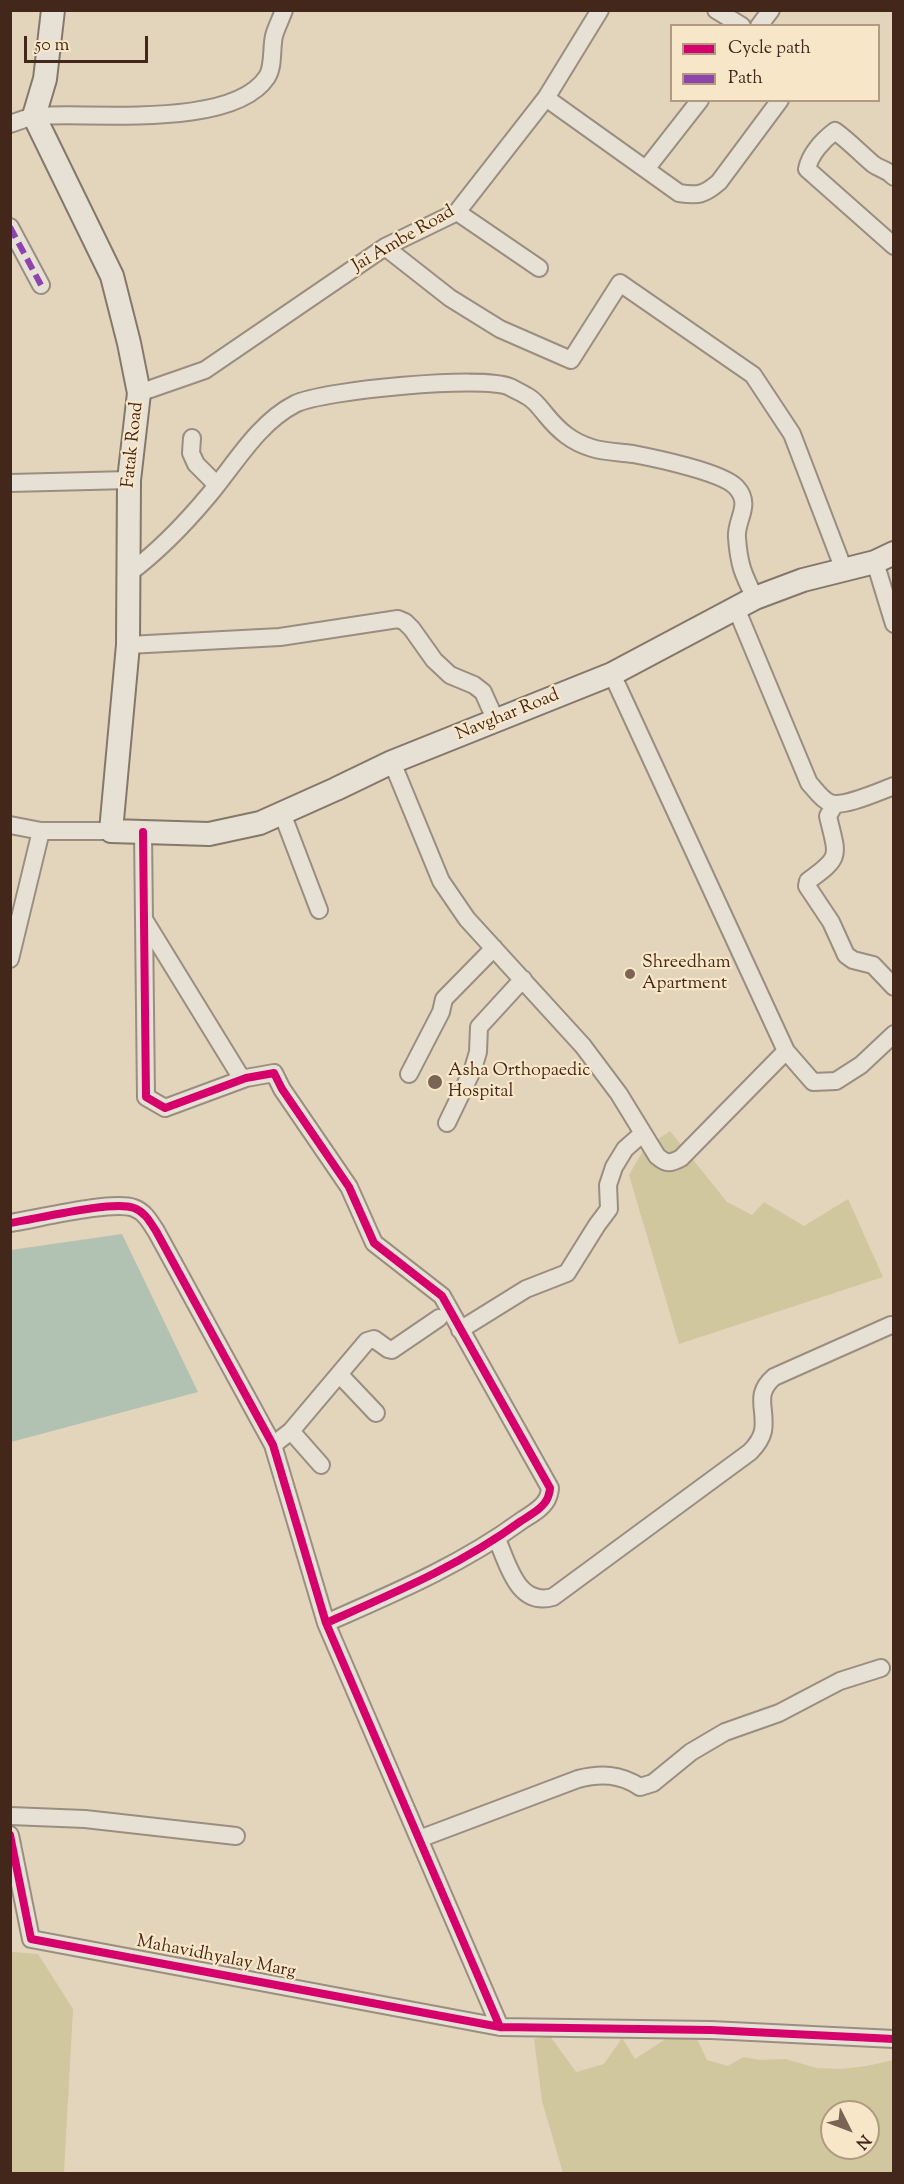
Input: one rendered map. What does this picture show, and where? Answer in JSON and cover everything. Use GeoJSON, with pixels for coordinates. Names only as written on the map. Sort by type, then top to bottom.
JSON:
{"type":"FeatureCollection","features":[{"type":"Feature","properties":{"kind":"main road"},"geometry":{"type":"LineString","coordinates":[[34,116],[45,79],[53,10]]}},
{"type":"Feature","properties":{"kind":"main road","name":"Fatak Road"},"geometry":{"type":"LineString","coordinates":[[34,116],[112,276],[139,393],[129,480],[128,645],[111,831]]}},
{"type":"Feature","properties":{"kind":"main road","name":"Navghar Road"},"geometry":{"type":"LineString","coordinates":[[111,831],[209,834],[260,823],[392,762],[612,674],[746,603],[803,580],[884,557]]}},
{"type":"Feature","properties":{"kind":"street"},"geometry":{"type":"LineString","coordinates":[[10,124],[34,116],[164,114],[210,109],[229,104],[259,87],[268,75],[274,36],[284,10]]}},
{"type":"Feature","properties":{"kind":"street","name":"Jai Ambe Road"},"geometry":{"type":"LineString","coordinates":[[139,393],[205,370],[385,247],[457,212],[546,98],[600,10]]}},
{"type":"Feature","properties":{"kind":"street"},"geometry":{"type":"LineString","coordinates":[[716,10],[739,24]]}},
{"type":"Feature","properties":{"kind":"street"},"geometry":{"type":"LineString","coordinates":[[760,24],[771,10]]}},
{"type":"Feature","properties":{"kind":"street"},"geometry":{"type":"LineString","coordinates":[[546,98],[679,193],[696,195],[708,191],[719,182],[779,102]]}},
{"type":"Feature","properties":{"kind":"street"},"geometry":{"type":"LineString","coordinates":[[646,169],[698,102]]}},
{"type":"Feature","properties":{"kind":"street"},"geometry":{"type":"LineString","coordinates":[[891,171],[876,166],[850,141],[835,131],[828,136],[809,160],[807,169],[894,246]]}},
{"type":"Feature","properties":{"kind":"street"},"geometry":{"type":"LineString","coordinates":[[457,212],[539,268]]}},
{"type":"Feature","properties":{"kind":"street"},"geometry":{"type":"LineString","coordinates":[[10,227],[41,285]]}},
{"type":"Feature","properties":{"kind":"street"},"geometry":{"type":"LineString","coordinates":[[385,247],[450,298],[500,330],[572,360],[620,283],[667,314],[753,375],[792,434],[844,570]]}},
{"type":"Feature","properties":{"kind":"street"},"geometry":{"type":"LineString","coordinates":[[128,574],[152,556],[175,534],[251,442],[277,416],[297,403],[320,395],[402,385],[476,383],[507,386],[532,399],[566,436],[576,442],[595,449],[633,454],[718,476],[736,487],[744,504],[736,534],[746,603],[809,783],[830,803],[835,804],[894,786]]}},
{"type":"Feature","properties":{"kind":"street"},"geometry":{"type":"LineString","coordinates":[[192,438],[191,453],[196,464],[217,485]]}},
{"type":"Feature","properties":{"kind":"street"},"geometry":{"type":"LineString","coordinates":[[10,483],[129,480]]}},
{"type":"Feature","properties":{"kind":"street"},"geometry":{"type":"LineString","coordinates":[[884,557],[894,624]]}},
{"type":"Feature","properties":{"kind":"street"},"geometry":{"type":"LineString","coordinates":[[128,645],[280,637],[398,619],[412,629],[434,660],[450,675],[474,685],[483,692],[496,721]]}},
{"type":"Feature","properties":{"kind":"street"},"geometry":{"type":"LineString","coordinates":[[612,674],[786,1052],[813,1082],[836,1081],[861,1065],[894,1034]]}},
{"type":"Feature","properties":{"kind":"street"},"geometry":{"type":"LineString","coordinates":[[392,762],[441,881],[467,919],[583,1046],[619,1094],[657,1156],[664,1162],[672,1163],[681,1158],[786,1052]]}},
{"type":"Feature","properties":{"kind":"street"},"geometry":{"type":"LineString","coordinates":[[835,804],[828,816],[835,858],[808,881],[807,886],[831,922],[846,954],[853,960],[873,965],[894,987]]}},
{"type":"Feature","properties":{"kind":"street"},"geometry":{"type":"LineString","coordinates":[[282,813],[319,910]]}},
{"type":"Feature","properties":{"kind":"street"},"geometry":{"type":"LineString","coordinates":[[10,825],[41,831],[111,831]]}},
{"type":"Feature","properties":{"kind":"street"},"geometry":{"type":"LineString","coordinates":[[10,959],[41,831]]}},
{"type":"Feature","properties":{"kind":"street"},"geometry":{"type":"LineString","coordinates":[[143,832],[146,1097],[165,1108],[242,1079],[274,1073],[282,1089],[349,1187],[374,1243],[442,1296],[550,1488],[548,1498],[539,1508],[497,1539],[418,1582],[326,1623]]}},
{"type":"Feature","properties":{"kind":"street"},"geometry":{"type":"LineString","coordinates":[[144,920],[242,1079]]}},
{"type":"Feature","properties":{"kind":"street"},"geometry":{"type":"LineString","coordinates":[[409,1074],[436,1022],[444,999],[494,948]]}},
{"type":"Feature","properties":{"kind":"street"},"geometry":{"type":"LineString","coordinates":[[447,1123],[473,1069],[478,1052],[479,1027],[523,979]]}},
{"type":"Feature","properties":{"kind":"street"},"geometry":{"type":"LineString","coordinates":[[460,1330],[526,1289],[567,1273],[609,1209],[608,1185],[614,1167],[625,1149],[642,1134]]}},
{"type":"Feature","properties":{"kind":"street"},"geometry":{"type":"LineString","coordinates":[[10,1223],[112,1205],[134,1208],[146,1216],[156,1231],[273,1445],[326,1623],[500,2027],[711,2030],[894,2038]]}},
{"type":"Feature","properties":{"kind":"street"},"geometry":{"type":"LineString","coordinates":[[273,1445],[291,1431],[367,1341],[374,1338],[392,1350],[438,1318]]}},
{"type":"Feature","properties":{"kind":"street"},"geometry":{"type":"LineString","coordinates":[[497,1539],[518,1586],[541,1601],[553,1597],[750,1452],[759,1442],[763,1430],[761,1393],[766,1383],[774,1377],[891,1325]]}},
{"type":"Feature","properties":{"kind":"street"},"geometry":{"type":"LineString","coordinates":[[339,1374],[376,1413]]}},
{"type":"Feature","properties":{"kind":"street"},"geometry":{"type":"LineString","coordinates":[[291,1431],[321,1465]]}},
{"type":"Feature","properties":{"kind":"street"},"geometry":{"type":"LineString","coordinates":[[419,1839],[595,1774],[627,1779],[640,1788],[653,1783],[691,1752],[725,1732],[779,1713],[840,1681],[881,1668]]}},
{"type":"Feature","properties":{"kind":"street"},"geometry":{"type":"LineString","coordinates":[[10,1816],[85,1819],[236,1836]]}},
{"type":"Feature","properties":{"kind":"street","name":"Mahavidhyalay Marg"},"geometry":{"type":"LineString","coordinates":[[10,1835],[31,1939],[500,2027]]}},
{"type":"Feature","properties":{"kind":"shaded area"},"geometry":{"type":"Polygon","coordinates":[[[670,1131],[727,1202],[752,1215],[764,1202],[804,1226],[848,1199],[883,1277],[679,1344],[629,1175],[644,1149],[670,1131]]]}},
{"type":"Feature","properties":{"kind":"shaded area"},"geometry":{"type":"Polygon","coordinates":[[[122,1234],[198,1392],[11,1442],[11,1250],[122,1234]]]}},
{"type":"Feature","properties":{"kind":"shaded area"},"geometry":{"type":"Polygon","coordinates":[[[12,1952],[38,1954],[73,2009],[64,2173],[11,2173],[10,1956],[12,1952]]]}},
{"type":"Feature","properties":{"kind":"shaded area"},"geometry":{"type":"Polygon","coordinates":[[[695,2035],[707,2060],[728,2066],[743,2057],[760,2060],[786,2059],[816,2068],[840,2069],[893,2060],[893,2173],[563,2173],[542,2101],[534,2039],[550,2036],[576,2072],[604,2064],[622,2038],[635,2059],[670,2036],[695,2035]]]}},
{"type":"Feature","properties":{"kind":"marked path"},"geometry":{"type":"LineString","coordinates":[[10,227],[41,285]]}},
{"type":"Feature","properties":{"kind":"cycle path"},"geometry":{"type":"LineString","coordinates":[[143,832],[146,1097],[165,1108],[246,1078],[274,1073],[282,1089],[349,1187],[374,1243],[442,1296],[550,1488],[549,1495],[540,1508],[475,1551],[377,1601],[326,1623]]}},
{"type":"Feature","properties":{"kind":"cycle path"},"geometry":{"type":"LineString","coordinates":[[10,1223],[92,1208],[123,1206],[141,1212],[156,1231],[273,1445],[326,1623],[500,2027]]}},
{"type":"Feature","properties":{"kind":"cycle path"},"geometry":{"type":"LineString","coordinates":[[10,1835],[31,1939],[500,2027],[711,2030],[894,2039]]}},
{"type":"Feature","properties":{"kind":"place","name":"Shreedham Apartment"},"geometry":{"type":"Point","coordinates":[630,974]}},
{"type":"Feature","properties":{"kind":"place","name":"Asha Orthopaedic Hospital"},"geometry":{"type":"Point","coordinates":[435,1082]}}]}
